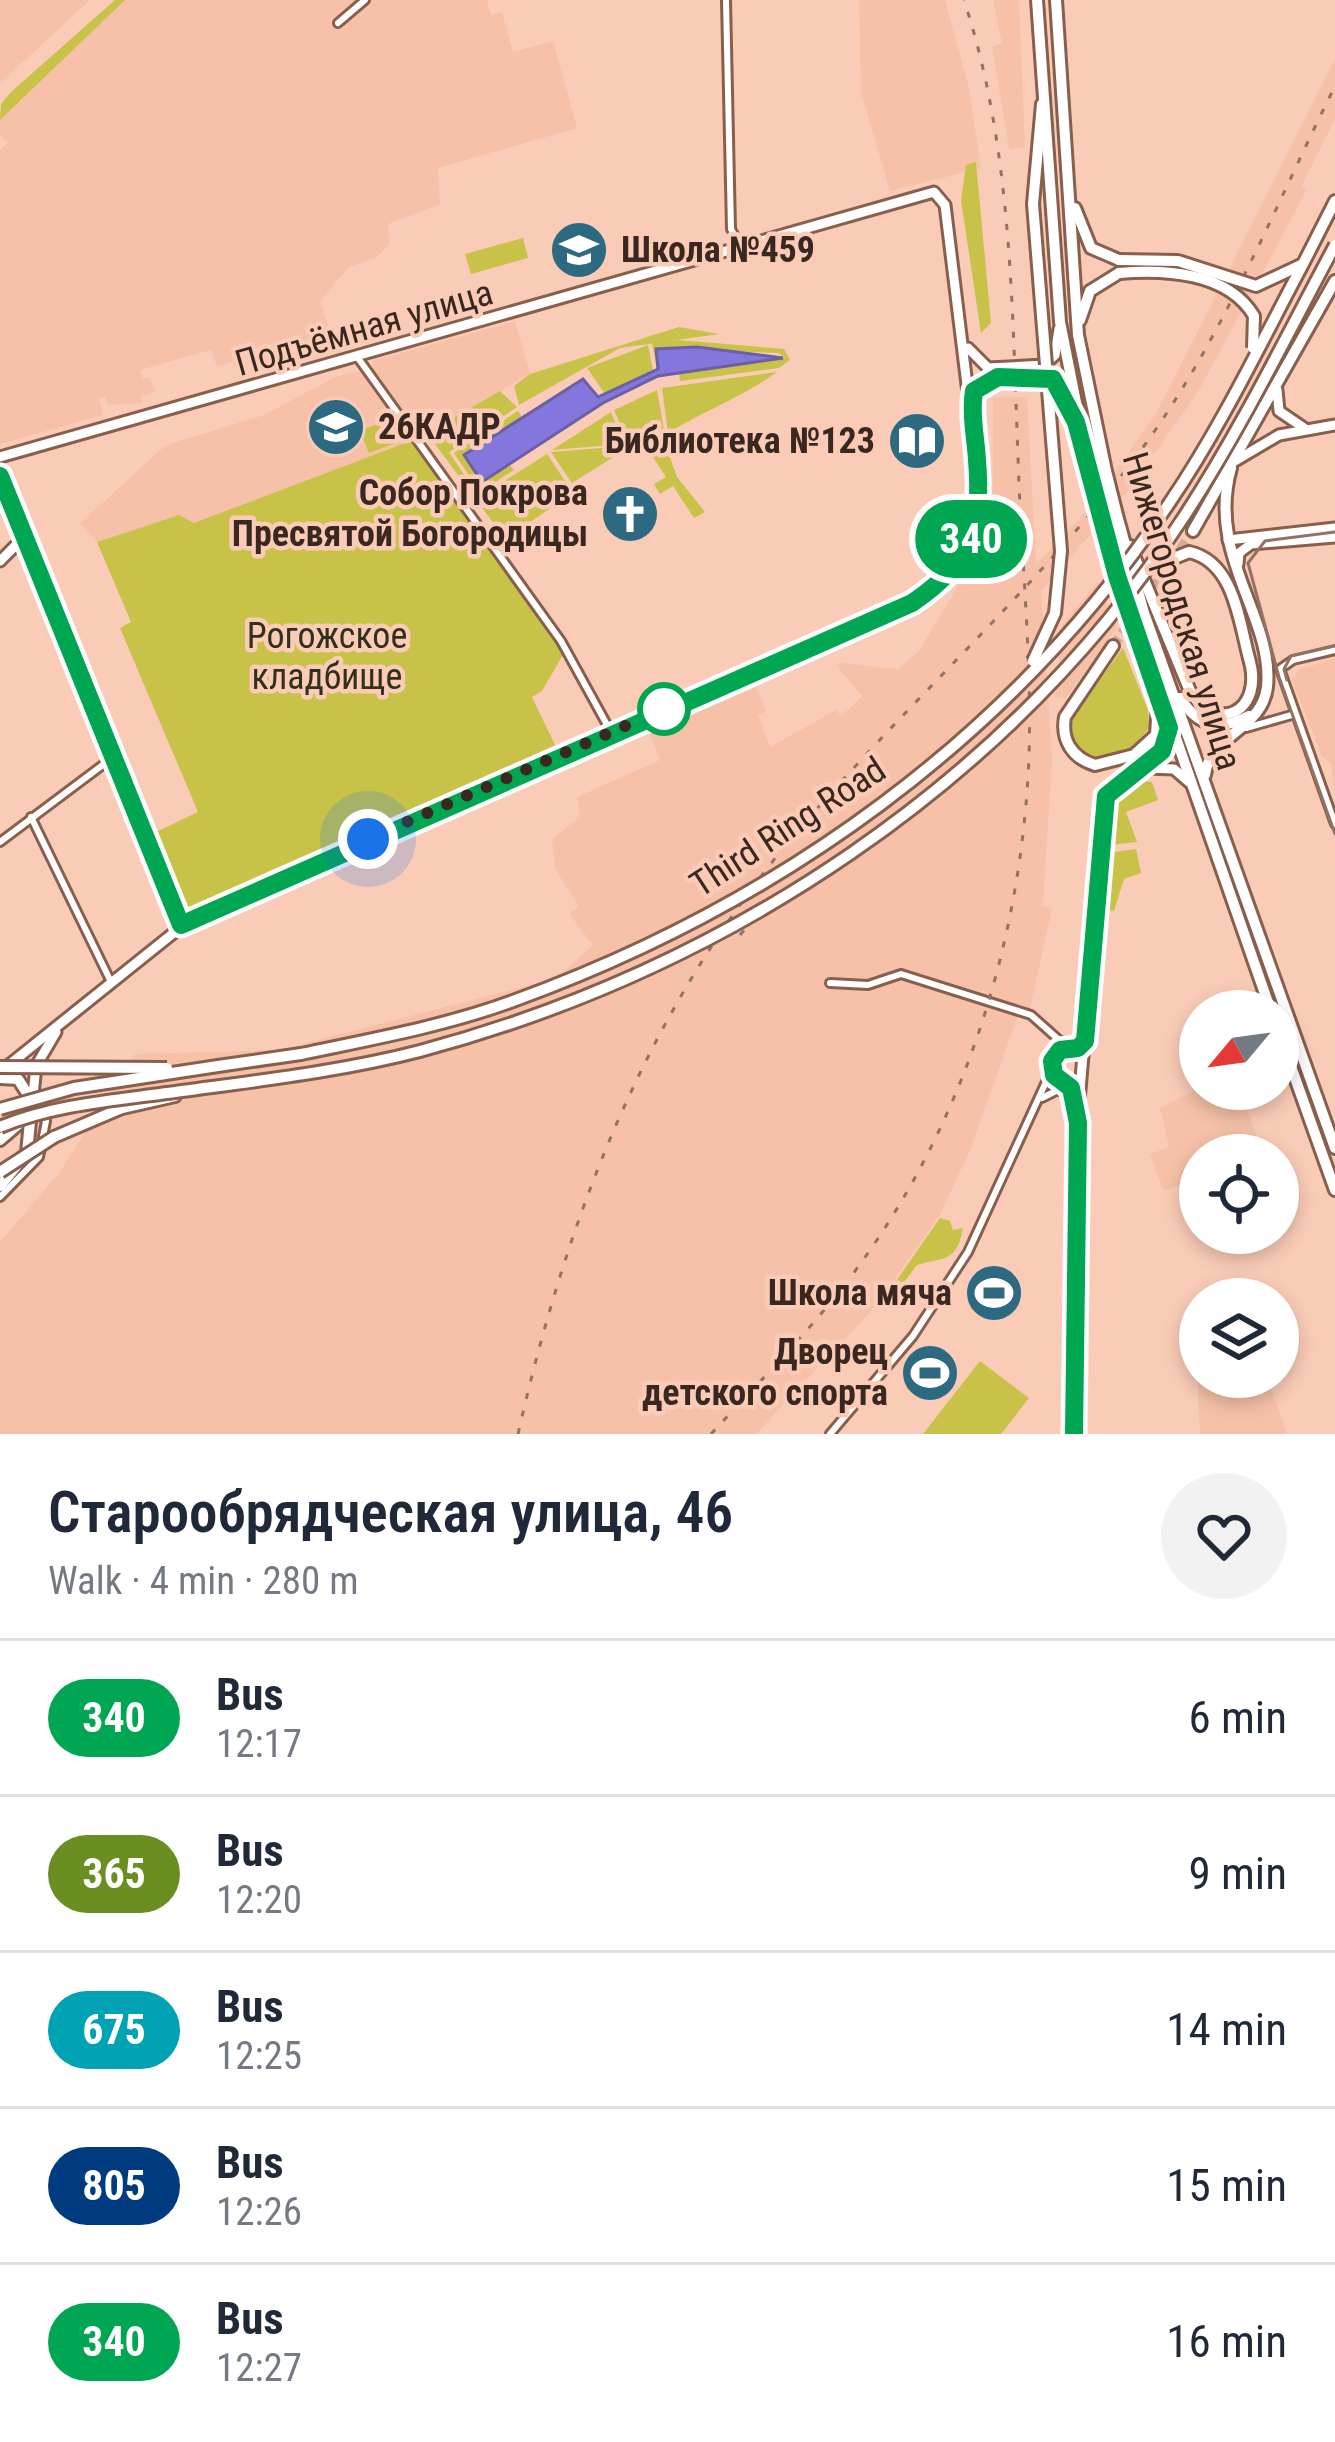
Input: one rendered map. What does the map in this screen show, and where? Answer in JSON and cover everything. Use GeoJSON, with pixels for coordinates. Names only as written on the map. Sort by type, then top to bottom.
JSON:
{"type":"FeatureCollection","features":[{"type":"Feature","properties":{"kind":"main road","name":"Нижегородская улица"},"geometry":{"type":"LineString","coordinates":[[1037,0],[1060,322],[1076,422],[1104,531],[1264,990]]}},
{"type":"Feature","properties":{"kind":"main road","name":"Нижегородская улица"},"geometry":{"type":"LineString","coordinates":[[1057,0],[1078,335],[1106,471],[1164,667],[1335,1148]]}},
{"type":"Feature","properties":{"kind":"main road"},"geometry":{"type":"LineString","coordinates":[[1001,704],[1046,638],[1060,586],[1033,203],[1044,65]]}},
{"type":"Feature","properties":{"kind":"main road"},"geometry":{"type":"LineString","coordinates":[[1069,180],[1084,238],[1098,254],[1119,266],[1177,273],[1235,295],[1254,316],[1251,361]]}},
{"type":"Feature","properties":{"kind":"main road","name":"Third Ring Road"},"geometry":{"type":"LineString","coordinates":[[0,1109],[74,1088],[411,1031],[512,1002],[698,922],[802,862],[889,801],[1001,704],[1140,543],[1202,451],[1335,201]]}},
{"type":"Feature","properties":{"kind":"main road","name":"Third Ring Road"},"geometry":{"type":"LineString","coordinates":[[0,1127],[76,1105],[415,1052],[496,1029],[700,944],[809,883],[965,767],[1068,664],[1140,577],[1218,462],[1335,245]]}},
{"type":"Feature","properties":{"kind":"main road"},"geometry":{"type":"LineString","coordinates":[[1078,335],[1090,291],[1119,266],[1178,261],[1256,286],[1304,263]]}},
{"type":"Feature","properties":{"kind":"main road"},"geometry":{"type":"LineString","coordinates":[[1193,531],[1335,281]]}},
{"type":"Feature","properties":{"kind":"main road"},"geometry":{"type":"LineString","coordinates":[[1206,788],[1210,753],[1242,728],[1261,706],[1267,688],[1264,659],[1228,540],[1224,510],[1233,465]]}},
{"type":"Feature","properties":{"kind":"main road"},"geometry":{"type":"LineString","coordinates":[[1117,515],[1196,702],[1220,715],[1244,707],[1254,689],[1250,662],[1227,583],[1216,564],[1198,554],[1178,553],[1140,577]]}},
{"type":"Feature","properties":{"kind":"main road"},"geometry":{"type":"LineString","coordinates":[[1113,646],[1065,716],[1066,740],[1078,758],[1103,766],[1134,755],[1153,741],[1159,718],[1152,676]]}},
{"type":"Feature","properties":{"kind":"main road"},"geometry":{"type":"LineString","coordinates":[[1164,667],[1184,705],[1202,722],[1228,726],[1261,706]]}},
{"type":"Feature","properties":{"kind":"main road"},"geometry":{"type":"LineString","coordinates":[[0,1072],[218,1066]]}},
{"type":"Feature","properties":{"kind":"main road"},"geometry":{"type":"LineString","coordinates":[[0,1072],[18,1078],[32,1105],[27,1153],[0,1186]]}},
{"type":"Feature","properties":{"kind":"main road"},"geometry":{"type":"LineString","coordinates":[[0,1172],[88,1120],[220,1086]]}},
{"type":"Feature","properties":{"kind":"main road"},"geometry":{"type":"LineString","coordinates":[[1299,1089],[1335,1190]]}},
{"type":"Feature","properties":{"kind":"main road"},"geometry":{"type":"LineString","coordinates":[[0,1141],[24,1124],[32,1105]]}},
{"type":"Feature","properties":{"kind":"street"},"geometry":{"type":"LineString","coordinates":[[338,23],[364,0]]}},
{"type":"Feature","properties":{"kind":"street"},"geometry":{"type":"LineString","coordinates":[[726,0],[730,229],[742,248]]}},
{"type":"Feature","properties":{"kind":"street","name":"Подъёмная улица"},"geometry":{"type":"LineString","coordinates":[[0,457],[934,192],[945,205],[966,343]]}},
{"type":"Feature","properties":{"kind":"street"},"geometry":{"type":"LineString","coordinates":[[966,343],[974,359],[988,368],[1044,365],[1057,349],[1060,322]]}},
{"type":"Feature","properties":{"kind":"street"},"geometry":{"type":"LineString","coordinates":[[0,1072],[181,925],[883,616],[942,583],[963,556],[978,518],[966,343]]}},
{"type":"Feature","properties":{"kind":"street"},"geometry":{"type":"LineString","coordinates":[[358,358],[552,627],[611,732]]}},
{"type":"Feature","properties":{"kind":"street"},"geometry":{"type":"LineString","coordinates":[[972,402],[974,391],[989,380],[1046,376],[1058,384],[1076,422]]}},
{"type":"Feature","properties":{"kind":"street"},"geometry":{"type":"LineString","coordinates":[[1277,390],[1279,411],[1304,428]]}},
{"type":"Feature","properties":{"kind":"street"},"geometry":{"type":"LineString","coordinates":[[1233,465],[1257,445],[1304,428],[1335,424]]}},
{"type":"Feature","properties":{"kind":"street"},"geometry":{"type":"LineString","coordinates":[[0,476],[181,925]]}},
{"type":"Feature","properties":{"kind":"street"},"geometry":{"type":"LineString","coordinates":[[1228,540],[1335,528]]}},
{"type":"Feature","properties":{"kind":"street"},"geometry":{"type":"LineString","coordinates":[[1239,581],[1239,554],[1246,546],[1335,537]]}},
{"type":"Feature","properties":{"kind":"street"},"geometry":{"type":"LineString","coordinates":[[0,561],[23,538]]}},
{"type":"Feature","properties":{"kind":"street"},"geometry":{"type":"LineString","coordinates":[[1335,650],[1292,660],[1280,669],[1335,823]]}},
{"type":"Feature","properties":{"kind":"street"},"geometry":{"type":"LineString","coordinates":[[1074,1434],[1078,1123],[1105,802],[1114,784],[1141,769],[1166,745],[1166,712]]}},
{"type":"Feature","properties":{"kind":"street"},"geometry":{"type":"LineString","coordinates":[[1242,728],[1295,714]]}},
{"type":"Feature","properties":{"kind":"street"},"geometry":{"type":"LineString","coordinates":[[0,842],[112,758]]}},
{"type":"Feature","properties":{"kind":"street"},"geometry":{"type":"LineString","coordinates":[[1141,769],[1174,769],[1191,785]]}},
{"type":"Feature","properties":{"kind":"street"},"geometry":{"type":"LineString","coordinates":[[31,817],[111,982]]}},
{"type":"Feature","properties":{"kind":"street"},"geometry":{"type":"LineString","coordinates":[[830,983],[868,986],[901,974],[1030,1015],[1084,1059]]}},
{"type":"Feature","properties":{"kind":"street"},"geometry":{"type":"LineString","coordinates":[[0,1197],[39,1157],[46,1120],[32,1105],[36,1066],[62,1023]]}},
{"type":"Feature","properties":{"kind":"street"},"geometry":{"type":"LineString","coordinates":[[830,1434],[904,1348],[988,1214],[1048,1084],[1049,1033]]}},
{"type":"Feature","properties":{"kind":"street"},"geometry":{"type":"LineString","coordinates":[[1052,1061],[1085,1041]]}},
{"type":"Feature","properties":{"kind":"street"},"geometry":{"type":"LineString","coordinates":[[1052,1061],[1078,1123]]}},
{"type":"Feature","properties":{"kind":"street"},"geometry":{"type":"LineString","coordinates":[[1048,1084],[1082,1072]]}},
{"type":"Feature","properties":{"kind":"street"},"geometry":{"type":"LineString","coordinates":[[1040,1100],[1060,1089],[1074,1107]]}},
{"type":"Feature","properties":{"kind":"shaded area"},"geometry":{"type":"Polygon","coordinates":[[[0,0],[90,0],[0,83],[0,0]]]}},
{"type":"Feature","properties":{"kind":"shaded area"},"geometry":{"type":"Polygon","coordinates":[[[125,0],[487,0],[491,15],[502,12],[513,52],[553,41],[577,128],[438,168],[440,204],[388,224],[390,244],[377,257],[349,267],[320,301],[332,339],[234,368],[232,362],[217,367],[211,350],[140,370],[142,379],[150,377],[155,392],[141,396],[142,403],[108,405],[105,397],[99,398],[103,415],[0,444],[0,150],[8,142],[0,135],[0,120],[125,0]]]}},
{"type":"Feature","properties":{"kind":"shaded area"},"geometry":{"type":"Polygon","coordinates":[[[859,0],[945,0],[969,88],[981,168],[890,191],[861,92],[859,0]]]}},
{"type":"Feature","properties":{"kind":"shaded area"},"geometry":{"type":"Polygon","coordinates":[[[993,0],[1019,0],[1025,148],[1009,149],[992,47],[1002,43],[993,0]]]}},
{"type":"Feature","properties":{"kind":"shaded area"},"geometry":{"type":"Polygon","coordinates":[[[1335,59],[1335,119],[1301,187],[1306,190],[1199,390],[1129,490],[1041,591],[1052,758],[1043,906],[1052,908],[1030,1009],[1017,1018],[971,1148],[940,1215],[875,1307],[756,1434],[0,1434],[0,1242],[59,1173],[135,1054],[279,1050],[557,978],[593,945],[569,914],[579,906],[555,869],[552,839],[580,817],[577,797],[660,760],[648,729],[754,683],[766,711],[758,715],[770,747],[836,710],[841,716],[862,696],[837,666],[841,663],[898,669],[919,651],[979,550],[993,485],[993,398],[1027,397],[1036,564],[1087,511],[1157,412],[1335,59]]]}},
{"type":"Feature","properties":{"kind":"shaded area"},"geometry":{"type":"Polygon","coordinates":[[[515,321],[530,374],[427,433],[417,435],[373,375],[372,361],[515,321]]]}},
{"type":"Feature","properties":{"kind":"shaded area"},"geometry":{"type":"Polygon","coordinates":[[[697,347],[783,358],[658,376],[603,403],[482,482],[464,455],[583,379],[598,397],[658,369],[656,349],[697,347]]]}},
{"type":"Feature","properties":{"kind":"shaded area"},"geometry":{"type":"Polygon","coordinates":[[[361,371],[413,440],[194,523],[179,515],[97,542],[80,523],[166,445],[264,415],[335,377],[361,371]]]}},
{"type":"Feature","properties":{"kind":"shaded area"},"geometry":{"type":"Polygon","coordinates":[[[1098,582],[1117,627],[1066,698],[1055,697],[1063,624],[1098,582]]]}},
{"type":"Feature","properties":{"kind":"shaded area"},"geometry":{"type":"Polygon","coordinates":[[[1335,659],[1335,793],[1331,763],[1322,756],[1292,680],[1299,669],[1335,659]]]}},
{"type":"Feature","properties":{"kind":"shaded area"},"geometry":{"type":"Polygon","coordinates":[[[1179,1098],[1179,1110],[1247,1110],[1256,1134],[1179,1134],[1179,1185],[1163,1191],[1150,1154],[1169,1147],[1160,1108],[1179,1098]]]}},
{"type":"Feature","properties":{"kind":"shaded area"},"geometry":{"type":"Polygon","coordinates":[[[1198,1398],[1274,1398],[1287,1434],[1200,1434],[1198,1398]]]}},
{"type":"Feature","properties":{"kind":"green space"},"geometry":{"type":"Polygon","coordinates":[[[115,0],[125,0],[0,120],[1,104],[11,92],[115,0]]]}},
{"type":"Feature","properties":{"kind":"green space"},"geometry":{"type":"Polygon","coordinates":[[[976,162],[991,323],[981,333],[961,200],[966,165],[976,162]]]}},
{"type":"Feature","properties":{"kind":"green space"},"geometry":{"type":"Polygon","coordinates":[[[523,238],[528,258],[471,274],[465,254],[523,238]]]}},
{"type":"Feature","properties":{"kind":"green space"},"geometry":{"type":"Polygon","coordinates":[[[679,327],[719,334],[620,348],[519,405],[514,386],[530,374],[679,327]]]}},
{"type":"Feature","properties":{"kind":"green space"},"geometry":{"type":"Polygon","coordinates":[[[678,340],[784,349],[790,360],[779,368],[680,381],[679,374],[786,358],[778,353],[655,349],[657,369],[652,343],[678,340]]]}},
{"type":"Feature","properties":{"kind":"green space"},"geometry":{"type":"Polygon","coordinates":[[[648,345],[653,370],[605,394],[587,368],[648,345]]]}},
{"type":"Feature","properties":{"kind":"green space"},"geometry":{"type":"Polygon","coordinates":[[[777,372],[749,390],[668,433],[662,388],[777,372]]]}},
{"type":"Feature","properties":{"kind":"green space"},"geometry":{"type":"Polygon","coordinates":[[[657,390],[665,436],[634,456],[614,410],[657,390]]]}},
{"type":"Feature","properties":{"kind":"green space"},"geometry":{"type":"Polygon","coordinates":[[[500,391],[517,407],[449,452],[479,497],[547,454],[573,493],[505,539],[427,433],[500,391]]]}},
{"type":"Feature","properties":{"kind":"green space"},"geometry":{"type":"Polygon","coordinates":[[[518,411],[522,417],[464,455],[482,483],[510,465],[514,470],[480,492],[454,453],[518,411]]]}},
{"type":"Feature","properties":{"kind":"green space"},"geometry":{"type":"Polygon","coordinates":[[[611,412],[626,449],[552,450],[611,412]]]}},
{"type":"Feature","properties":{"kind":"green space"},"geometry":{"type":"Polygon","coordinates":[[[396,417],[404,440],[369,453],[360,431],[396,417]]]}},
{"type":"Feature","properties":{"kind":"green space","name":"Рогожское кладбище"},"geometry":{"type":"Polygon","coordinates":[[[413,440],[564,653],[542,691],[532,697],[556,747],[186,910],[154,833],[198,812],[120,628],[131,622],[97,542],[179,515],[194,523],[413,440]]]}},
{"type":"Feature","properties":{"kind":"green space"},"geometry":{"type":"Polygon","coordinates":[[[665,444],[677,477],[705,512],[694,518],[673,486],[660,494],[654,484],[666,477],[651,454],[665,444]]]}},
{"type":"Feature","properties":{"kind":"green space"},"geometry":{"type":"Polygon","coordinates":[[[601,448],[620,453],[572,483],[551,452],[601,448]]]}},
{"type":"Feature","properties":{"kind":"green space"},"geometry":{"type":"Polygon","coordinates":[[[1123,648],[1148,710],[1149,729],[1131,749],[1093,758],[1072,741],[1070,721],[1123,648]]]}},
{"type":"Feature","properties":{"kind":"green space"},"geometry":{"type":"Polygon","coordinates":[[[1138,781],[1152,782],[1158,800],[1126,812],[1137,842],[1111,845],[1114,799],[1138,781]]]}},
{"type":"Feature","properties":{"kind":"green space"},"geometry":{"type":"Polygon","coordinates":[[[1136,849],[1141,873],[1124,879],[1114,911],[1105,910],[1107,853],[1136,849]]]}},
{"type":"Feature","properties":{"kind":"green space"},"geometry":{"type":"Polygon","coordinates":[[[940,1218],[950,1221],[953,1230],[963,1228],[957,1247],[948,1257],[917,1265],[900,1288],[894,1284],[940,1218]]]}},
{"type":"Feature","properties":{"kind":"green space"},"geometry":{"type":"Polygon","coordinates":[[[980,1361],[1029,1398],[1001,1434],[923,1434],[980,1361]]]}},
{"type":"Feature","properties":{"kind":"tunnel"},"geometry":{"type":"LineString","coordinates":[[1146,599],[1193,531]]}},
{"type":"Feature","properties":{"kind":"tunnel"},"geometry":{"type":"LineString","coordinates":[[1113,646],[1135,615]]}},
{"type":"Feature","properties":{"kind":"tram line"},"geometry":{"type":"LineString","coordinates":[[1335,532],[1265,541],[1248,563],[1279,677],[1335,834]]}},
{"type":"Feature","properties":{"kind":"tram line"},"geometry":{"type":"LineString","coordinates":[[1287,680],[1284,669],[1291,656],[1335,646]]}},
{"type":"Feature","properties":{"kind":"railway"},"geometry":{"type":"LineString","coordinates":[[711,1434],[855,1271],[928,1154],[981,1027],[1014,893],[1024,825],[1030,719],[1011,284],[992,112],[964,0]]}},
{"type":"Feature","properties":{"kind":"railway"},"geometry":{"type":"LineString","coordinates":[[518,1434],[560,1275],[587,1198],[651,1050],[691,980],[735,911],[786,845],[1054,556],[1138,454],[1220,322],[1335,86]]}},
{"type":"Feature","properties":{"kind":"railway"},"geometry":{"type":"LineString","coordinates":[[740,935],[774,895]]}},
{"type":"Feature","properties":{"kind":"bus line","name":"340"},"geometry":{"type":"LineString","coordinates":[[0,476],[181,925],[449,803],[912,603],[942,583],[974,534],[980,491],[974,391],[998,377],[1053,379],[1076,422],[1117,576],[1169,728],[1162,751],[1114,784],[1106,796],[1085,1041],[1078,1048],[1060,1050],[1051,1066],[1054,1075],[1071,1088],[1078,1123],[1074,1434]]}},
{"type":"Feature","properties":{"kind":"place","name":"Школа №459"},"geometry":{"type":"Point","coordinates":[579,250]}},
{"type":"Feature","properties":{"kind":"place","name":"26КАДР"},"geometry":{"type":"Point","coordinates":[336,427]}},
{"type":"Feature","properties":{"kind":"place","name":"Библиотека №123"},"geometry":{"type":"Point","coordinates":[917,441]}},
{"type":"Feature","properties":{"kind":"place","name":"Собор Покрова Пресвятой Богородицы"},"geometry":{"type":"Point","coordinates":[630,514]}},
{"type":"Feature","properties":{"kind":"place","name":"Школа мяча"},"geometry":{"type":"Point","coordinates":[994,1293]}},
{"type":"Feature","properties":{"kind":"place","name":"Дворец детского спорта"},"geometry":{"type":"Point","coordinates":[930,1373]}},
{"type":"Feature","properties":{"kind":"route"},"geometry":{"type":"LineString","coordinates":[[368,839],[664,709]]}}]}
